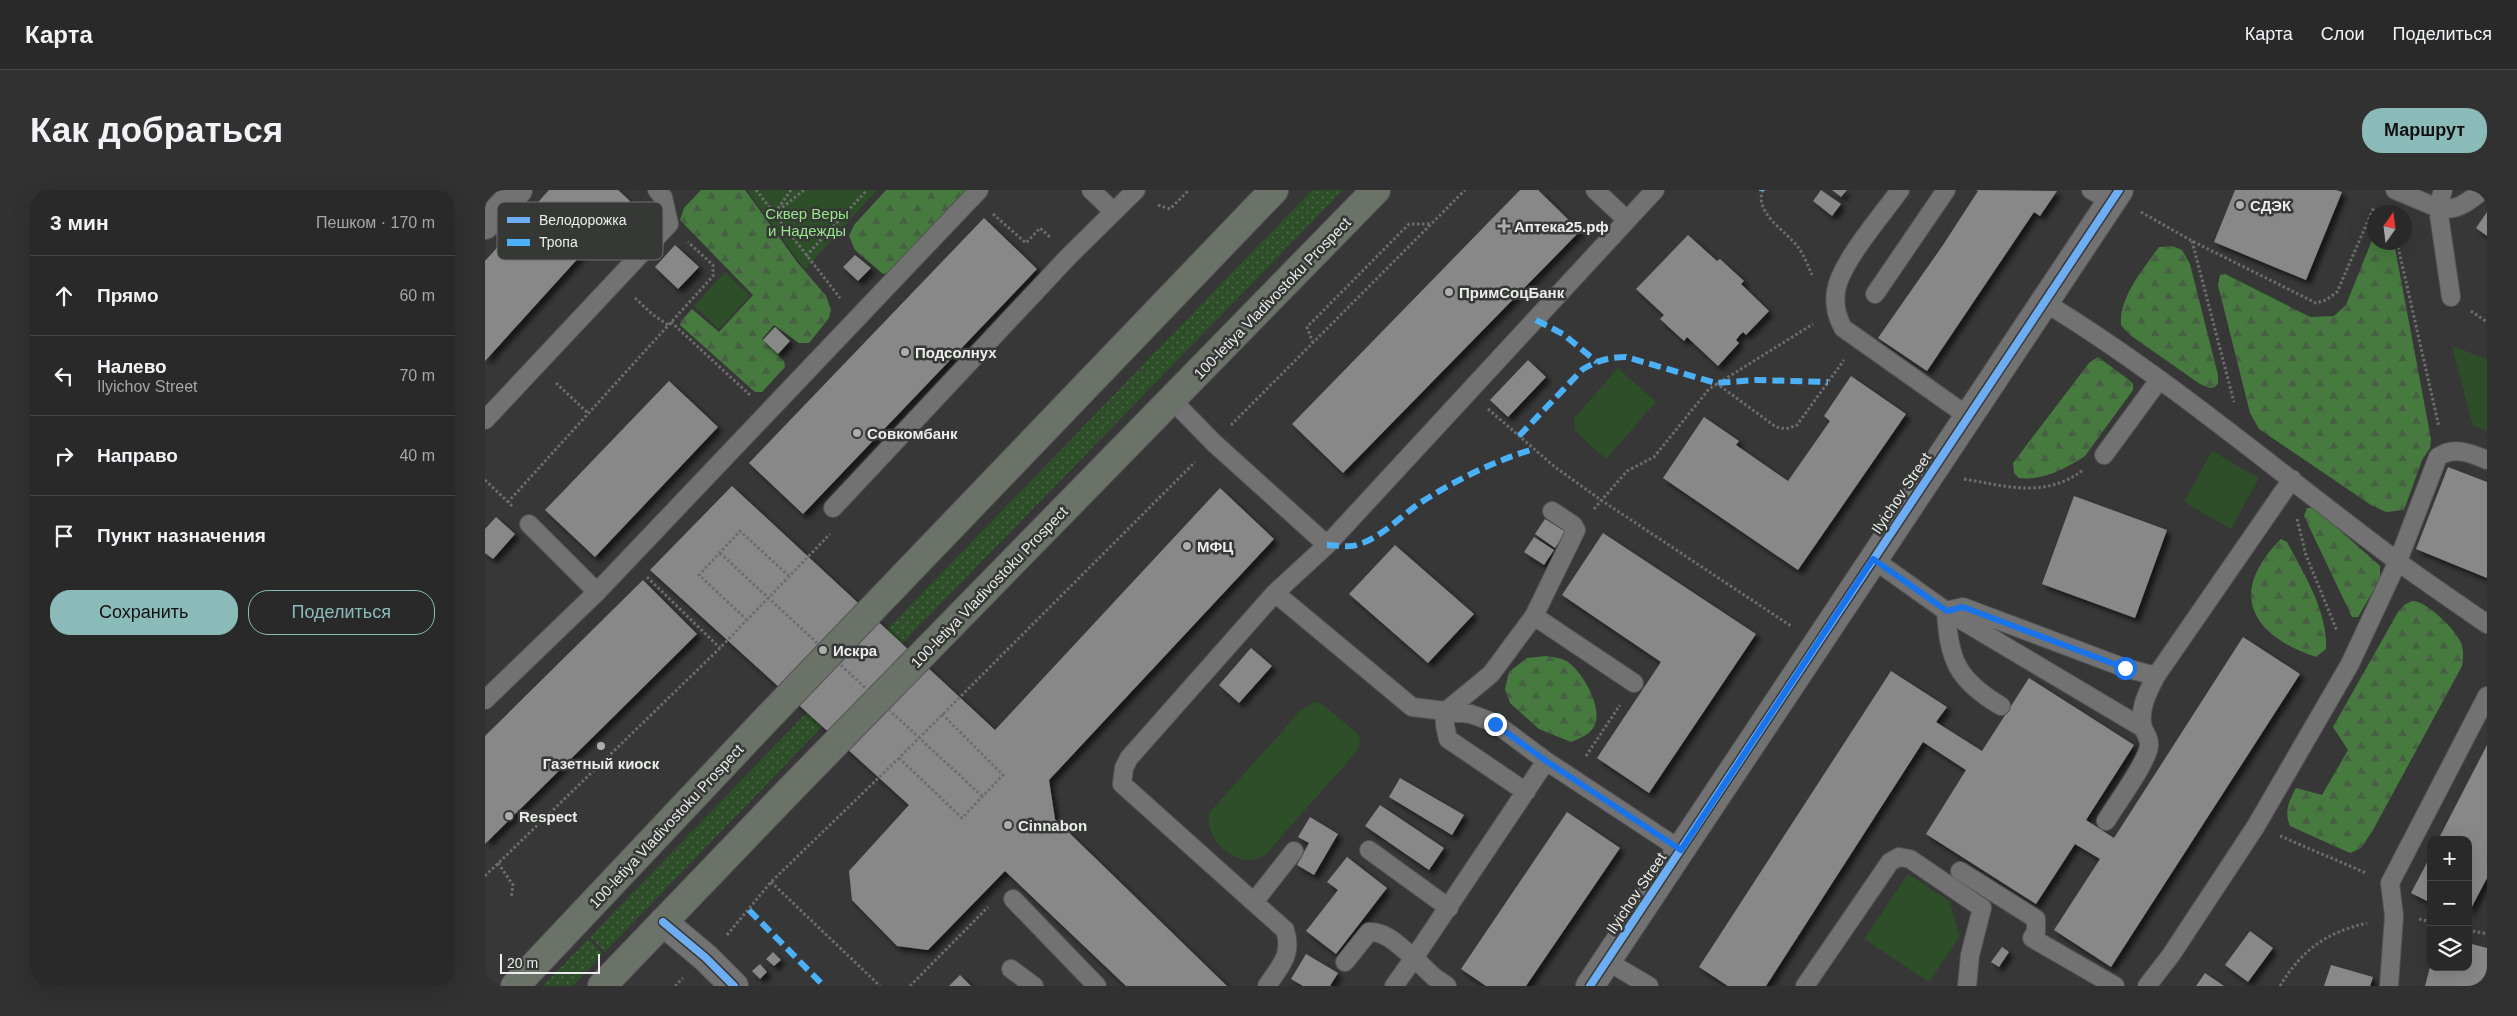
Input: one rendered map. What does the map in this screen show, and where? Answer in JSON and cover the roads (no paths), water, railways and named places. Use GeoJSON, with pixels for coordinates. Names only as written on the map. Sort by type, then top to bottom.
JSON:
{"type":"FeatureCollection","features":[{"type":"Feature","properties":{"kind":"highway","name":"100-letiya Vladivostoku Prospect"},"geometry":{"type":"LineString","coordinates":[[515,986],[759,727],[1274,190]]}},
{"type":"Feature","properties":{"kind":"highway","name":"100-letiya Vladivostoku Prospect"},"geometry":{"type":"LineString","coordinates":[[602,986],[1377,190]]}},
{"type":"Feature","properties":{"kind":"street"},"geometry":{"type":"LineString","coordinates":[[507,202],[518,190]]}},
{"type":"Feature","properties":{"kind":"street","name":"Ilyichov Street"},"geometry":{"type":"LineString","coordinates":[[1590,986],[1969,417],[2044,302],[2107,194]]}},
{"type":"Feature","properties":{"kind":"street"},"geometry":{"type":"LineString","coordinates":[[485,225],[497,212]]}},
{"type":"Feature","properties":{"kind":"street"},"geometry":{"type":"LineString","coordinates":[[663,922],[706,958],[734,986]]}},
{"type":"Feature","properties":{"kind":"lane"},"geometry":{"type":"LineString","coordinates":[[657,190],[663,197],[669,224],[663,230]]}},
{"type":"Feature","properties":{"kind":"lane"},"geometry":{"type":"LineString","coordinates":[[485,700],[597,592],[979,190]]}},
{"type":"Feature","properties":{"kind":"lane"},"geometry":{"type":"LineString","coordinates":[[1091,190],[1114,212]]}},
{"type":"Feature","properties":{"kind":"lane"},"geometry":{"type":"LineString","coordinates":[[833,508],[1065,252],[1114,212],[1136,190]]}},
{"type":"Feature","properties":{"kind":"lane"},"geometry":{"type":"LineString","coordinates":[[1595,190],[1627,220]]}},
{"type":"Feature","properties":{"kind":"lane"},"geometry":{"type":"LineString","coordinates":[[1267,986],[1288,953],[1289,941],[1285,930],[1122,784],[1124,768],[1129,758],[1275,593],[1327,545],[1655,190]]}},
{"type":"Feature","properties":{"kind":"lane"},"geometry":{"type":"LineString","coordinates":[[1900,190],[1851,257],[1840,277],[1835,301],[1838,318],[1843,328],[1969,417]]}},
{"type":"Feature","properties":{"kind":"lane"},"geometry":{"type":"LineString","coordinates":[[1875,294],[1946,190]]}},
{"type":"Feature","properties":{"kind":"lane"},"geometry":{"type":"LineString","coordinates":[[2395,190],[2438,208],[2454,209],[2483,190]]}},
{"type":"Feature","properties":{"kind":"lane"},"geometry":{"type":"LineString","coordinates":[[2443,190],[2438,208],[2451,297]]}},
{"type":"Feature","properties":{"kind":"lane"},"geometry":{"type":"LineString","coordinates":[[485,420],[635,260]]}},
{"type":"Feature","properties":{"kind":"lane"},"geometry":{"type":"LineString","coordinates":[[2044,302],[2159,380],[2245,442],[2398,561],[2487,624]]}},
{"type":"Feature","properties":{"kind":"lane"},"geometry":{"type":"LineString","coordinates":[[2104,455],[2159,380]]}},
{"type":"Feature","properties":{"kind":"lane"},"geometry":{"type":"LineString","coordinates":[[1171,400],[1213,443],[1327,545]]}},
{"type":"Feature","properties":{"kind":"lane"},"geometry":{"type":"LineString","coordinates":[[2147,986],[2171,955],[2256,826],[2350,664],[2398,561],[2438,457],[2445,452],[2457,450],[2487,460]]}},
{"type":"Feature","properties":{"kind":"lane"},"geometry":{"type":"LineString","coordinates":[[2105,820],[2147,753],[2149,740],[2143,728],[2143,711],[2147,693],[2156,676],[2292,479]]}},
{"type":"Feature","properties":{"kind":"lane"},"geometry":{"type":"LineString","coordinates":[[1445,712],[1491,674],[1534,616],[1576,530],[1573,525],[1552,511]]}},
{"type":"Feature","properties":{"kind":"lane"},"geometry":{"type":"LineString","coordinates":[[529,524],[597,592]]}},
{"type":"Feature","properties":{"kind":"lane"},"geometry":{"type":"LineString","coordinates":[[1873,559],[1947,611],[2143,728]]}},
{"type":"Feature","properties":{"kind":"lane"},"geometry":{"type":"LineString","coordinates":[[1275,593],[1412,708],[1471,714],[1495,724],[1546,761],[1681,850]]}},
{"type":"Feature","properties":{"kind":"lane"},"geometry":{"type":"LineString","coordinates":[[1947,611],[1963,607],[2125,668],[2156,676]]}},
{"type":"Feature","properties":{"kind":"lane"},"geometry":{"type":"LineString","coordinates":[[1947,611],[1948,642],[1956,665],[1964,677],[1982,695],[2001,706]]}},
{"type":"Feature","properties":{"kind":"lane"},"geometry":{"type":"LineString","coordinates":[[1534,616],[1634,683]]}},
{"type":"Feature","properties":{"kind":"lane"},"geometry":{"type":"LineString","coordinates":[[2389,986],[2394,916],[2390,883],[2487,696]]}},
{"type":"Feature","properties":{"kind":"lane"},"geometry":{"type":"LineString","coordinates":[[1445,712],[1448,739],[1526,792]]}},
{"type":"Feature","properties":{"kind":"lane"},"geometry":{"type":"LineString","coordinates":[[1394,986],[1449,908],[1546,761]]}},
{"type":"Feature","properties":{"kind":"lane"},"geometry":{"type":"LineString","coordinates":[[1369,850],[1449,908]]}},
{"type":"Feature","properties":{"kind":"lane"},"geometry":{"type":"LineString","coordinates":[[1254,902],[1295,851]]}},
{"type":"Feature","properties":{"kind":"lane"},"geometry":{"type":"LineString","coordinates":[[1805,986],[1890,862],[1899,857],[1910,859],[1981,908],[1970,955],[1967,986]]}},
{"type":"Feature","properties":{"kind":"lane"},"geometry":{"type":"LineString","coordinates":[[1960,871],[2036,920],[2036,932],[2032,938],[2115,986]]}},
{"type":"Feature","properties":{"kind":"lane"},"geometry":{"type":"LineString","coordinates":[[1013,899],[1097,986]]}},
{"type":"Feature","properties":{"kind":"lane"},"geometry":{"type":"LineString","coordinates":[[1345,962],[1369,932],[1375,932],[1383,934],[1414,958],[1434,978],[1447,986]]}},
{"type":"Feature","properties":{"kind":"lane"},"geometry":{"type":"LineString","coordinates":[[1607,961],[1649,986]]}},
{"type":"Feature","properties":{"kind":"lane"},"geometry":{"type":"LineString","coordinates":[[1011,969],[1033,986]]}},
{"type":"Feature","properties":{"kind":"place","name":"СДЭК"},"geometry":{"type":"Point","coordinates":[2240,205]}},
{"type":"Feature","properties":{"kind":"place","name":"Аптека25.рф"},"geometry":{"type":"Point","coordinates":[1504,226]}},
{"type":"Feature","properties":{"kind":"place","name":"ПримСоцБанк"},"geometry":{"type":"Point","coordinates":[1449,292]}},
{"type":"Feature","properties":{"kind":"place","name":"Подсолнух"},"geometry":{"type":"Point","coordinates":[905,352]}},
{"type":"Feature","properties":{"kind":"place","name":"Совкомбанк"},"geometry":{"type":"Point","coordinates":[857,433]}},
{"type":"Feature","properties":{"kind":"place","name":"МФЦ"},"geometry":{"type":"Point","coordinates":[1187,546]}},
{"type":"Feature","properties":{"kind":"place","name":"Искра"},"geometry":{"type":"Point","coordinates":[823,650]}},
{"type":"Feature","properties":{"kind":"place","name":"Газетный киоск"},"geometry":{"type":"Point","coordinates":[601,746]}},
{"type":"Feature","properties":{"kind":"place","name":"Respect"},"geometry":{"type":"Point","coordinates":[509,816]}},
{"type":"Feature","properties":{"kind":"place","name":"Cinnabon"},"geometry":{"type":"Point","coordinates":[1008,825]}},
{"type":"Feature","properties":{"kind":"park label","name":"Сквер Веры и Надежды"},"geometry":{"type":"Point","coordinates":[807,222]}}]}
